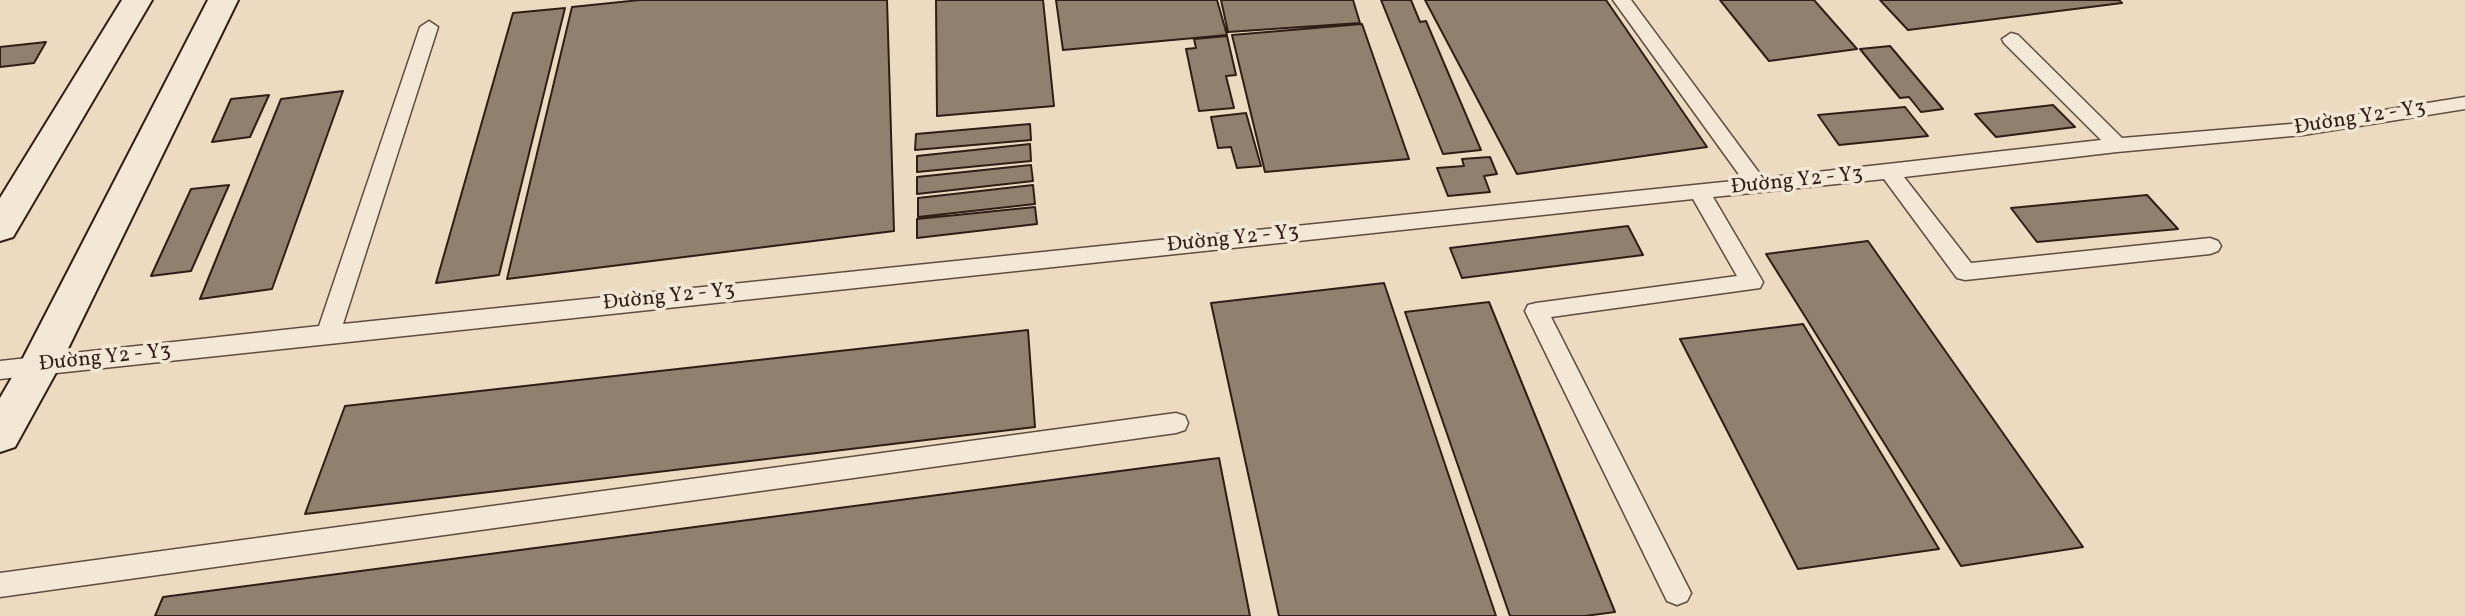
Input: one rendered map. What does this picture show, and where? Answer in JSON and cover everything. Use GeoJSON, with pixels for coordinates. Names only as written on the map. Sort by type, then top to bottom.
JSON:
{"type":"FeatureCollection","features":[{"type":"Feature","properties":{"kind":"street"},"geometry":{"type":"LineString","coordinates":[[0,229],[137,0]]}},
{"type":"Feature","properties":{"kind":"street"},"geometry":{"type":"LineString","coordinates":[[0,435],[39,367],[223,0]]}},
{"type":"Feature","properties":{"kind":"lane"},"geometry":{"type":"LineString","coordinates":[[1622,0],[1758,186]]}},
{"type":"Feature","properties":{"kind":"lane"},"geometry":{"type":"LineString","coordinates":[[328,334],[429,27]]}},
{"type":"Feature","properties":{"kind":"lane"},"geometry":{"type":"LineString","coordinates":[[2011,39],[2117,145]]}},
{"type":"Feature","properties":{"kind":"lane","name":"Đường Y2 - Y3"},"geometry":{"type":"LineString","coordinates":[[0,370],[1758,186],[2117,145],[2303,129],[2465,103]]}},
{"type":"Feature","properties":{"kind":"lane"},"geometry":{"type":"LineString","coordinates":[[1889,172],[1965,272],[2210,246]]}},
{"type":"Feature","properties":{"kind":"lane"},"geometry":{"type":"LineString","coordinates":[[1677,593],[1536,311],[1752,282],[1699,192]]}},
{"type":"Feature","properties":{"kind":"lane"},"geometry":{"type":"LineString","coordinates":[[0,585],[1176,424]]}},
{"type":"Feature","properties":{"kind":"building"},"geometry":{"type":"Polygon","coordinates":[[[640,0],[887,0],[894,231],[507,279],[572,7],[640,0]]]}},
{"type":"Feature","properties":{"kind":"building"},"geometry":{"type":"Polygon","coordinates":[[[936,0],[1043,0],[1054,106],[937,116],[936,0]]]}},
{"type":"Feature","properties":{"kind":"building"},"geometry":{"type":"Polygon","coordinates":[[[1056,0],[1217,0],[1227,35],[1063,50],[1056,0]]]}},
{"type":"Feature","properties":{"kind":"building"},"geometry":{"type":"Polygon","coordinates":[[[1221,0],[1353,0],[1360,23],[1228,32],[1221,0]]]}},
{"type":"Feature","properties":{"kind":"building"},"geometry":{"type":"Polygon","coordinates":[[[1381,0],[1411,0],[1420,22],[1426,21],[1481,150],[1443,154],[1381,0]]]}},
{"type":"Feature","properties":{"kind":"building"},"geometry":{"type":"Polygon","coordinates":[[[1425,0],[1606,0],[1707,147],[1517,174],[1425,0]]]}},
{"type":"Feature","properties":{"kind":"building"},"geometry":{"type":"Polygon","coordinates":[[[1720,0],[1814,0],[1857,49],[1769,61],[1720,0]]]}},
{"type":"Feature","properties":{"kind":"building"},"geometry":{"type":"Polygon","coordinates":[[[1880,0],[2119,0],[2122,3],[1908,30],[1880,0]]]}},
{"type":"Feature","properties":{"kind":"building"},"geometry":{"type":"Polygon","coordinates":[[[565,8],[499,275],[436,283],[513,13],[565,8]]]}},
{"type":"Feature","properties":{"kind":"building"},"geometry":{"type":"Polygon","coordinates":[[[1362,24],[1409,159],[1265,172],[1232,35],[1362,24]]]}},
{"type":"Feature","properties":{"kind":"building"},"geometry":{"type":"Polygon","coordinates":[[[1227,36],[1236,75],[1226,76],[1234,108],[1199,111],[1186,49],[1196,48],[1194,39],[1227,36]]]}},
{"type":"Feature","properties":{"kind":"building"},"geometry":{"type":"Polygon","coordinates":[[[46,42],[34,63],[0,67],[0,47],[46,42]]]}},
{"type":"Feature","properties":{"kind":"building"},"geometry":{"type":"Polygon","coordinates":[[[1890,46],[1943,109],[1921,112],[1909,97],[1900,98],[1860,49],[1890,46]]]}},
{"type":"Feature","properties":{"kind":"building"},"geometry":{"type":"Polygon","coordinates":[[[343,91],[272,289],[200,299],[281,99],[343,91]]]}},
{"type":"Feature","properties":{"kind":"building"},"geometry":{"type":"Polygon","coordinates":[[[269,95],[250,137],[212,142],[231,99],[269,95]]]}},
{"type":"Feature","properties":{"kind":"building"},"geometry":{"type":"Polygon","coordinates":[[[2053,105],[2075,127],[1996,137],[1975,114],[2053,105]]]}},
{"type":"Feature","properties":{"kind":"building"},"geometry":{"type":"Polygon","coordinates":[[[1905,107],[1928,136],[1839,145],[1818,115],[1905,107]]]}},
{"type":"Feature","properties":{"kind":"building"},"geometry":{"type":"Polygon","coordinates":[[[1246,113],[1261,166],[1237,168],[1231,147],[1218,148],[1211,117],[1246,113]]]}},
{"type":"Feature","properties":{"kind":"building"},"geometry":{"type":"Polygon","coordinates":[[[1030,124],[1031,140],[915,150],[916,134],[1030,124]]]}},
{"type":"Feature","properties":{"kind":"building"},"geometry":{"type":"Polygon","coordinates":[[[1030,144],[1031,161],[917,172],[917,156],[1030,144]]]}},
{"type":"Feature","properties":{"kind":"building"},"geometry":{"type":"Polygon","coordinates":[[[1490,157],[1497,174],[1484,176],[1490,192],[1448,196],[1437,168],[1464,166],[1462,159],[1490,157]]]}},
{"type":"Feature","properties":{"kind":"building"},"geometry":{"type":"Polygon","coordinates":[[[1031,165],[1033,181],[917,194],[917,177],[1031,165]]]}},
{"type":"Feature","properties":{"kind":"building"},"geometry":{"type":"Polygon","coordinates":[[[229,185],[191,271],[151,276],[191,189],[229,185]]]}},
{"type":"Feature","properties":{"kind":"building"},"geometry":{"type":"Polygon","coordinates":[[[1033,185],[1035,204],[918,217],[918,198],[1033,185]]]}},
{"type":"Feature","properties":{"kind":"building"},"geometry":{"type":"Polygon","coordinates":[[[2147,195],[2178,229],[2037,242],[2011,208],[2147,195]]]}},
{"type":"Feature","properties":{"kind":"building"},"geometry":{"type":"Polygon","coordinates":[[[1035,207],[1037,224],[917,238],[917,219],[1035,207]]]}},
{"type":"Feature","properties":{"kind":"building"},"geometry":{"type":"Polygon","coordinates":[[[1628,226],[1643,255],[1462,278],[1450,248],[1628,226]]]}},
{"type":"Feature","properties":{"kind":"building"},"geometry":{"type":"Polygon","coordinates":[[[1868,241],[2083,547],[1961,566],[1766,254],[1868,241]]]}},
{"type":"Feature","properties":{"kind":"building"},"geometry":{"type":"Polygon","coordinates":[[[1384,283],[1496,616],[1279,616],[1211,303],[1384,283]]]}},
{"type":"Feature","properties":{"kind":"building"},"geometry":{"type":"Polygon","coordinates":[[[1489,302],[1615,612],[1585,616],[1510,616],[1405,312],[1489,302]]]}},
{"type":"Feature","properties":{"kind":"building"},"geometry":{"type":"Polygon","coordinates":[[[1803,324],[1939,549],[1798,569],[1680,339],[1803,324]]]}},
{"type":"Feature","properties":{"kind":"building"},"geometry":{"type":"Polygon","coordinates":[[[1028,330],[1035,427],[305,514],[345,406],[1028,330]]]}},
{"type":"Feature","properties":{"kind":"building"},"geometry":{"type":"Polygon","coordinates":[[[1219,458],[1250,616],[155,616],[163,597],[1219,458]]]}}]}
